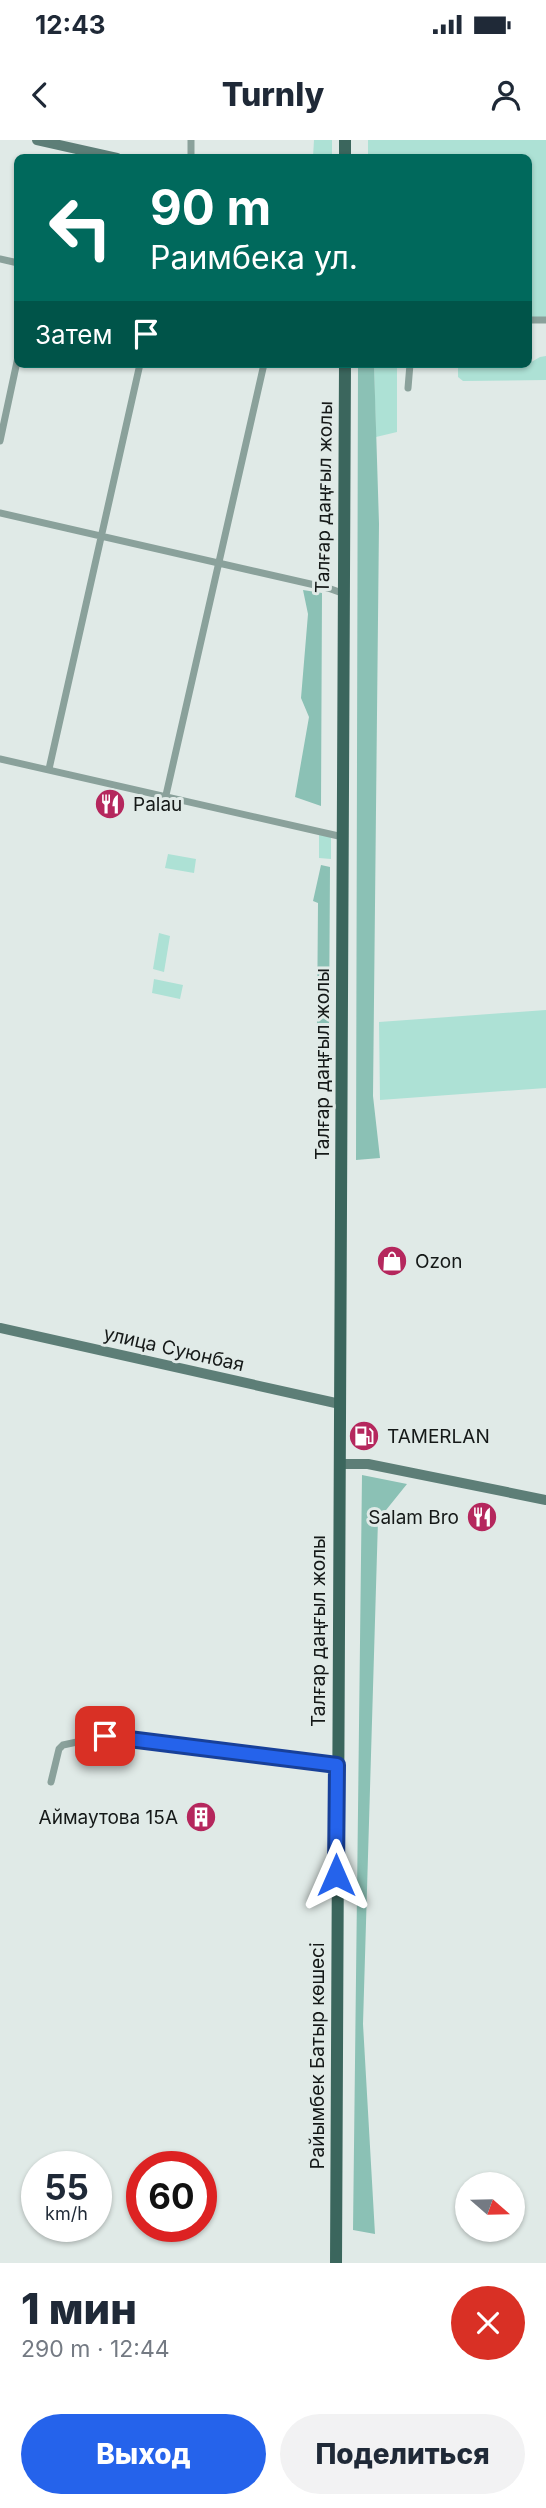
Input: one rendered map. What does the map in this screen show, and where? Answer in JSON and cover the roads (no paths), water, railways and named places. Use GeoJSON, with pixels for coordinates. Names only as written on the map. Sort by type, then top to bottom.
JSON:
{"type":"FeatureCollection","features":[{"type":"Feature","properties":{"kind":"main road","name":"Талғар даңғыл жолы"},"geometry":{"type":"LineString","coordinates":[[337,1765],[345,368]]}},
{"type":"Feature","properties":{"kind":"main road","name":"Райымбек Батыр көшесі"},"geometry":{"type":"LineString","coordinates":[[336,2263],[337,1765]]}},
{"type":"Feature","properties":{"kind":"street"},"geometry":{"type":"LineString","coordinates":[[37,140],[99,154]]}},
{"type":"Feature","properties":{"kind":"street"},"geometry":{"type":"LineString","coordinates":[[0,441],[16,368]]}},
{"type":"Feature","properties":{"kind":"street"},"geometry":{"type":"LineString","coordinates":[[49,769],[139,368]]}},
{"type":"Feature","properties":{"kind":"street"},"geometry":{"type":"LineString","coordinates":[[166,795],[263,368]]}},
{"type":"Feature","properties":{"kind":"street"},"geometry":{"type":"LineString","coordinates":[[408,388],[410,368]]}},
{"type":"Feature","properties":{"kind":"street"},"geometry":{"type":"LineString","coordinates":[[0,513],[219,562],[342,593]]}},
{"type":"Feature","properties":{"kind":"street"},"geometry":{"type":"LineString","coordinates":[[0,759],[342,836]]}},
{"type":"Feature","properties":{"kind":"street","name":"улица Суюнбая"},"geometry":{"type":"LineString","coordinates":[[0,1328],[340,1404]]}},
{"type":"Feature","properties":{"kind":"street"},"geometry":{"type":"LineString","coordinates":[[339,1464],[368,1464],[546,1500]]}},
{"type":"Feature","properties":{"kind":"street"},"geometry":{"type":"LineString","coordinates":[[51,1782],[59,1749],[69,1742],[105,1736],[337,1765]]}},
{"type":"Feature","properties":{"kind":"place","name":"Palau"},"geometry":{"type":"Point","coordinates":[110,804]}},
{"type":"Feature","properties":{"kind":"place","name":"Ozon"},"geometry":{"type":"Point","coordinates":[392,1261]}},
{"type":"Feature","properties":{"kind":"place","name":"TAMERLAN"},"geometry":{"type":"Point","coordinates":[364,1436]}},
{"type":"Feature","properties":{"kind":"place","name":"Salam Bro"},"geometry":{"type":"Point","coordinates":[482,1517]}},
{"type":"Feature","properties":{"kind":"place","name":"Аймаутова 15А"},"geometry":{"type":"Point","coordinates":[201,1817]}}]}
